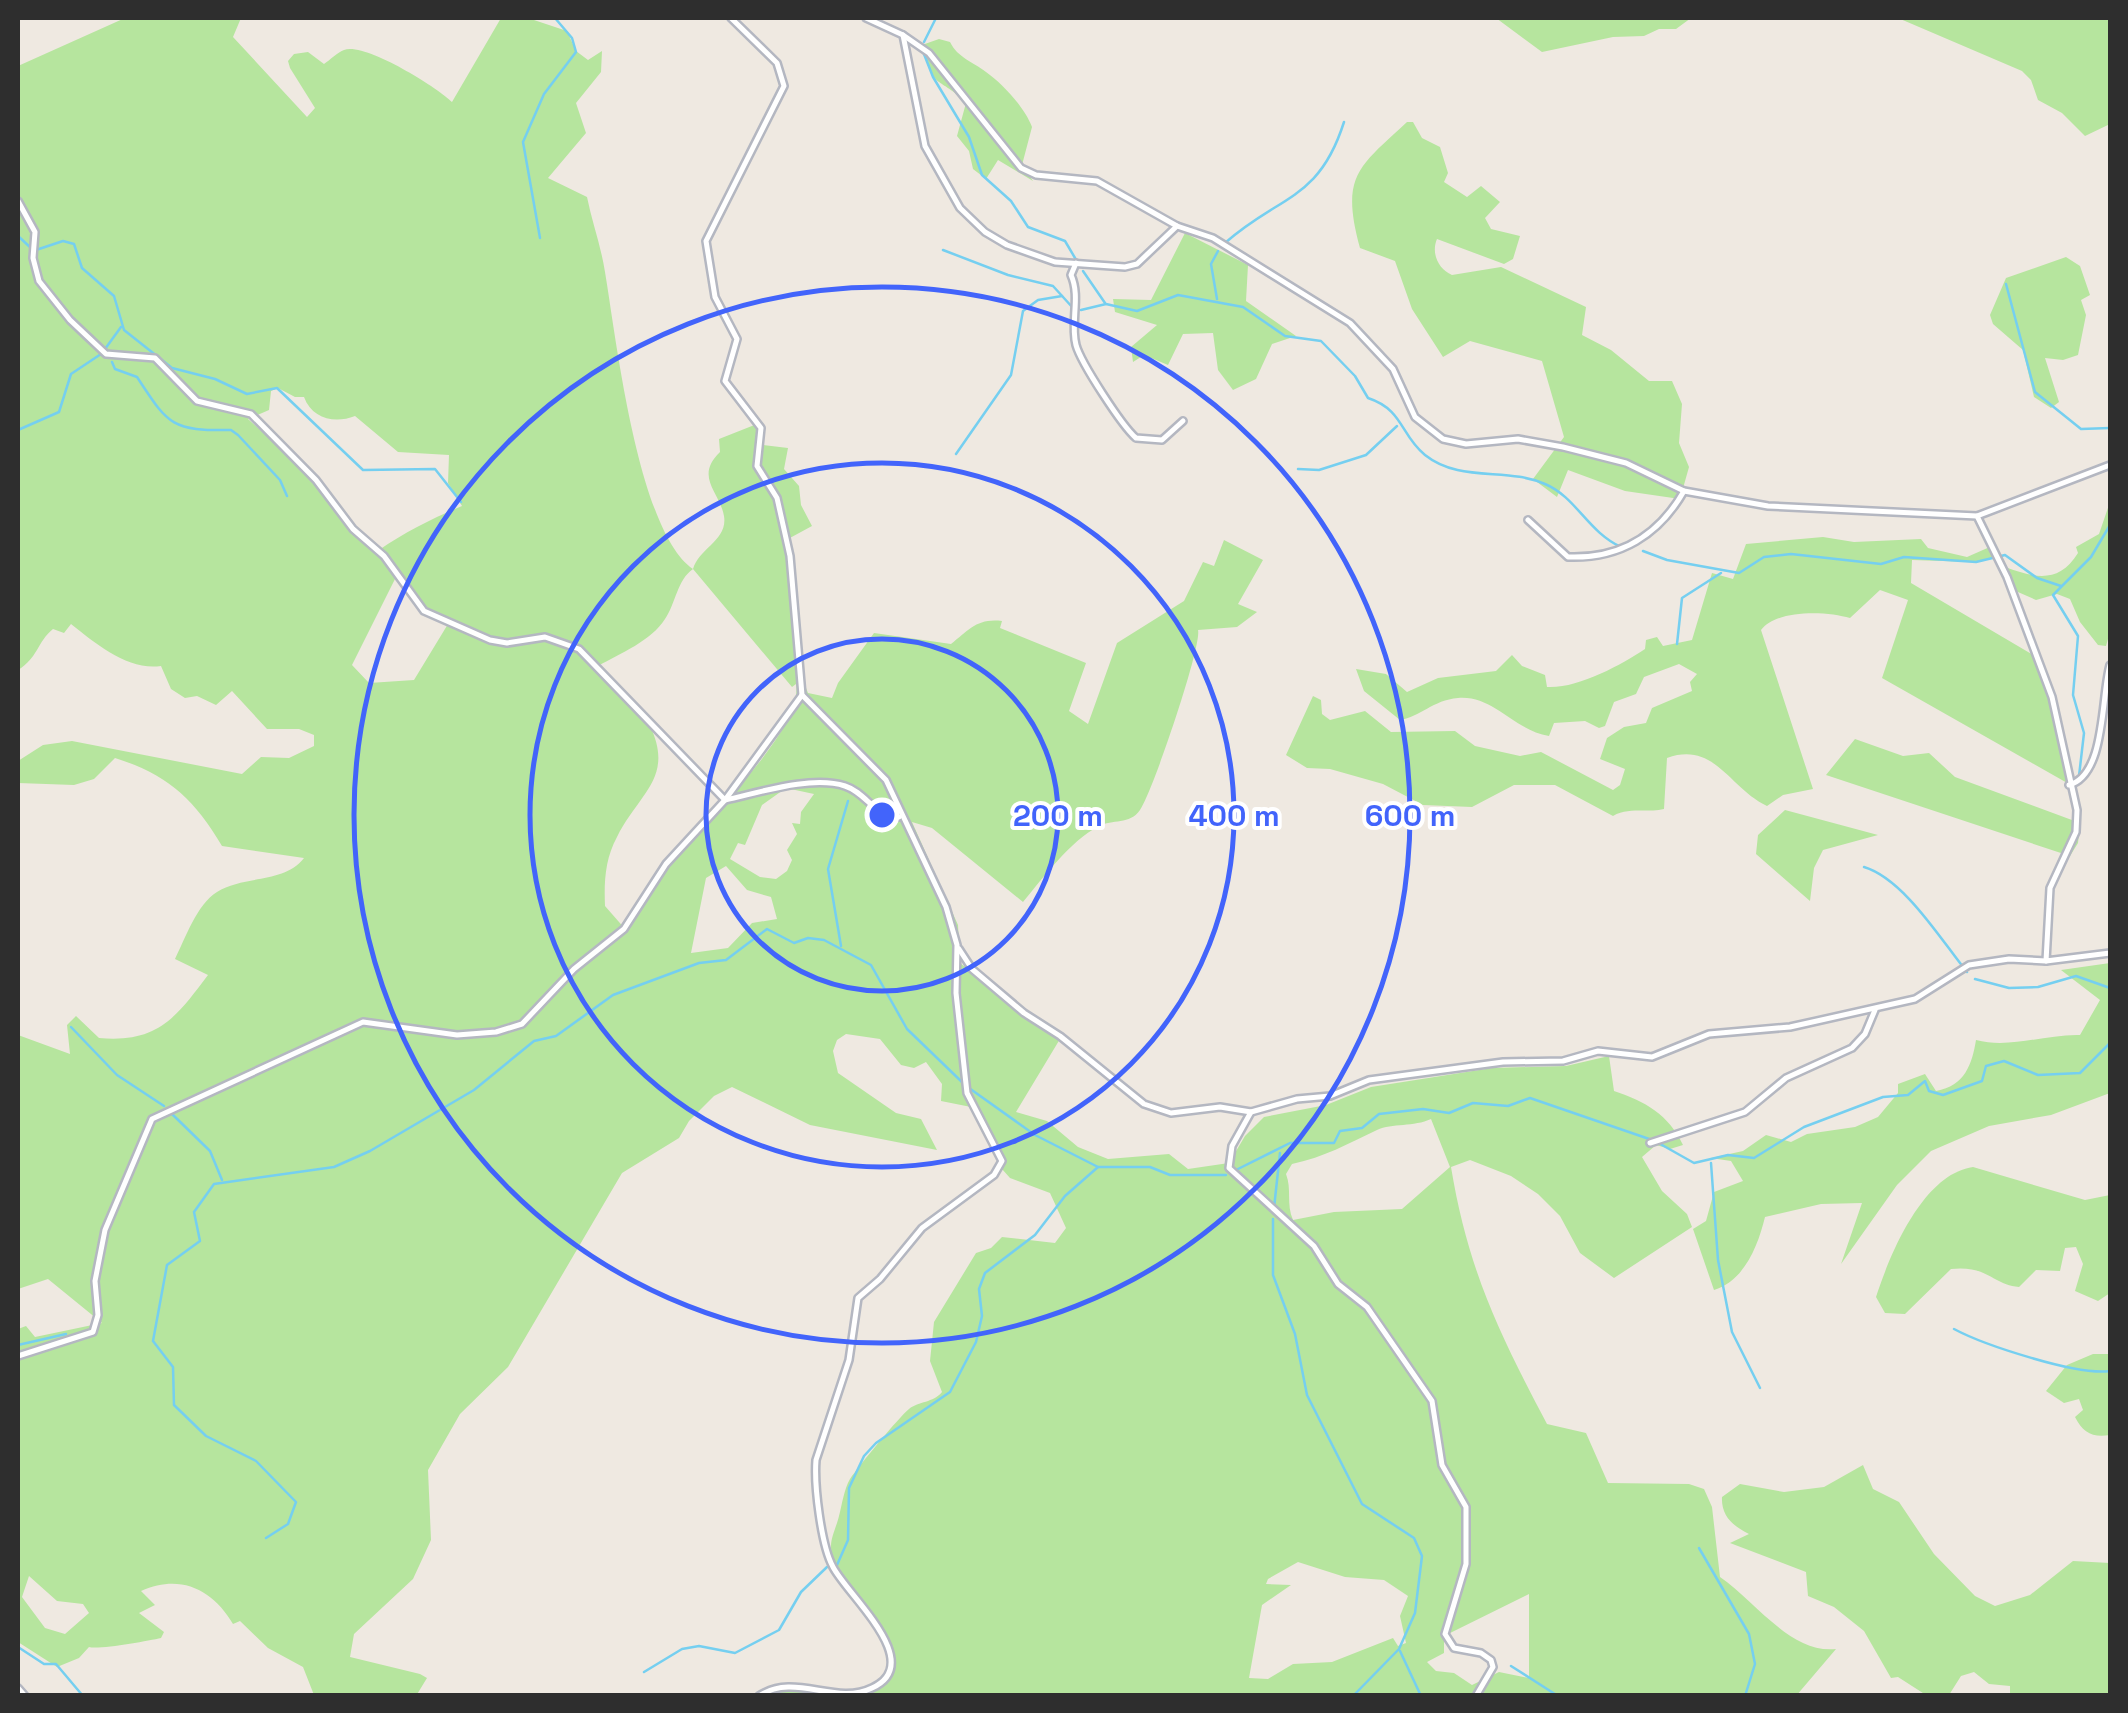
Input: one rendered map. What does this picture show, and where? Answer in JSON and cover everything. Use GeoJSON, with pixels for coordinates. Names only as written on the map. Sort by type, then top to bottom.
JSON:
{"type":"FeatureCollection","features":[{"type":"Feature","properties":{"kind":"street"},"geometry":{"type":"LineString","coordinates":[[18,1356],[93,1332],[105,1230],[152,1119],[363,1022],[458,1034],[496,1032],[522,1024],[574,969],[624,929],[674,854],[725,800],[802,695],[790,556],[777,498],[757,466],[760,424],[726,381],[737,339],[717,302],[705,252],[707,238],[784,86],[781,69],[731,18]]}},
{"type":"Feature","properties":{"kind":"street"},"geometry":{"type":"LineString","coordinates":[[866,18],[930,53],[1021,168],[1036,175],[1097,181],[1177,226],[1214,238],[1343,318],[1393,369],[1415,417],[1435,435],[1459,443],[1518,439],[1563,447],[1626,463],[1684,491],[1768,506],[1977,516],[2110,465]]}},
{"type":"Feature","properties":{"kind":"street"},"geometry":{"type":"LineString","coordinates":[[903,35],[925,146],[967,218],[1006,245],[1055,262],[1131,267],[1177,226]]}},
{"type":"Feature","properties":{"kind":"street"},"geometry":{"type":"LineString","coordinates":[[18,201],[35,232],[32,258],[39,281],[94,345],[114,357],[154,358],[197,400],[234,406],[251,414],[316,480],[349,524],[384,556],[430,615],[490,640],[508,643],[545,637],[578,650],[725,800]]}},
{"type":"Feature","properties":{"kind":"street"},"geometry":{"type":"LineString","coordinates":[[1076,263],[1071,274],[1076,286],[1076,344],[1094,382],[1136,438],[1162,440],[1183,421]]}},
{"type":"Feature","properties":{"kind":"street"},"geometry":{"type":"LineString","coordinates":[[1528,520],[1568,557],[1621,551],[1662,525],[1684,491]]}},
{"type":"Feature","properties":{"kind":"street"},"geometry":{"type":"LineString","coordinates":[[1977,516],[2052,697],[2078,823],[2050,888],[2046,961]]}},
{"type":"Feature","properties":{"kind":"street"},"geometry":{"type":"LineString","coordinates":[[2069,785],[2082,778],[2092,764],[2110,666]]}},
{"type":"Feature","properties":{"kind":"street"},"geometry":{"type":"LineString","coordinates":[[802,695],[886,780],[900,817],[946,907],[967,964],[1008,1001],[1150,1108],[1171,1112],[1220,1107],[1251,1112],[1297,1099],[1330,1096],[1369,1080],[1504,1062],[1563,1061],[1598,1051],[1652,1057],[1709,1034],[1790,1027],[1875,1010],[1926,994],[1969,966],[2009,959],[2046,961],[2110,952]]}},
{"type":"Feature","properties":{"kind":"street"},"geometry":{"type":"LineString","coordinates":[[725,800],[762,789],[840,785],[885,816],[900,817]]}},
{"type":"Feature","properties":{"kind":"street"},"geometry":{"type":"LineString","coordinates":[[760,1696],[793,1684],[858,1693],[882,1682],[890,1672],[890,1645],[832,1566],[814,1477],[849,1360],[858,1298],[880,1279],[914,1235],[1002,1164],[997,1145],[967,1093],[956,993],[957,945]]}},
{"type":"Feature","properties":{"kind":"street"},"geometry":{"type":"LineString","coordinates":[[1650,1143],[1745,1112],[1786,1078],[1852,1048],[1865,1034],[1875,1010]]}},
{"type":"Feature","properties":{"kind":"street"},"geometry":{"type":"LineString","coordinates":[[1251,1112],[1232,1146],[1229,1168],[1314,1246],[1338,1284],[1367,1307],[1432,1401],[1438,1454],[1466,1507],[1466,1564],[1445,1634],[1458,1650],[1481,1653],[1491,1660],[1493,1668],[1476,1696]]}},
{"type":"Feature","properties":{"kind":"street"},"geometry":{"type":"LineString","coordinates":[[18,1688],[25,1696]]}},
{"type":"Feature","properties":{"kind":"green space"},"geometry":{"type":"Polygon","coordinates":[[[125,18],[241,18],[233,37],[307,117],[315,108],[290,68],[288,61],[294,54],[308,52],[324,64],[344,50],[368,53],[417,77],[452,102],[501,18],[528,18],[567,31],[576,51],[588,60],[602,51],[601,72],[576,103],[586,133],[548,178],[587,197],[644,476],[674,548],[693,569],[718,538],[724,524],[722,507],[709,477],[709,469],[720,452],[719,439],[762,422],[763,445],[788,448],[784,469],[799,486],[801,505],[812,526],[788,539],[802,678],[808,693],[832,698],[838,683],[874,633],[951,644],[980,623],[1002,621],[1000,628],[1086,663],[1069,711],[1088,724],[1117,643],[1184,601],[1203,562],[1214,566],[1224,540],[1263,560],[1238,604],[1257,612],[1237,627],[1198,630],[1175,719],[1140,810],[1126,820],[1099,826],[1077,841],[1023,902],[932,828],[912,822],[958,925],[960,963],[1060,1039],[1016,1112],[1047,1121],[1078,1147],[1108,1159],[1169,1154],[1188,1169],[1229,1163],[1245,1136],[1264,1117],[1326,1105],[1371,1087],[1492,1068],[1566,1066],[1609,1056],[1614,1091],[1655,1110],[1671,1125],[1683,1145],[1670,1149],[1656,1145],[1642,1157],[1662,1191],[1687,1214],[1692,1227],[1614,1278],[1580,1253],[1560,1216],[1538,1194],[1511,1176],[1470,1160],[1451,1167],[1466,1238],[1500,1330],[1547,1424],[1586,1433],[1608,1483],[1689,1484],[1704,1489],[1712,1507],[1720,1577],[1789,1635],[1820,1648],[1836,1649],[1796,1696],[756,1695],[786,1685],[855,1690],[888,1678],[892,1658],[888,1641],[834,1565],[831,1542],[848,1483],[904,1414],[942,1392],[930,1361],[934,1322],[976,1253],[991,1248],[1002,1237],[1055,1243],[1066,1228],[1050,1193],[1010,1178],[1002,1169],[997,1144],[971,1107],[941,1101],[942,1084],[926,1062],[914,1068],[901,1065],[880,1039],[846,1034],[837,1040],[833,1051],[838,1073],[896,1113],[921,1119],[937,1150],[810,1125],[732,1087],[714,1096],[689,1121],[679,1138],[622,1173],[508,1367],[460,1414],[428,1470],[431,1540],[413,1579],[354,1634],[350,1657],[427,1678],[416,1696],[314,1695],[303,1667],[268,1648],[240,1621],[233,1624],[206,1594],[182,1585],[141,1591],[155,1605],[139,1613],[164,1632],[161,1638],[89,1647],[79,1658],[57,1667],[18,1642],[18,1329],[26,1326],[35,1337],[102,1323],[48,1279],[18,1289],[18,1035],[70,1054],[67,1025],[76,1016],[99,1038],[136,1036],[163,1025],[208,975],[175,959],[203,905],[227,887],[286,872],[304,858],[222,846],[189,801],[164,780],[133,764],[115,758],[94,779],[74,785],[18,783],[18,761],[43,745],[72,741],[242,774],[261,757],[289,758],[314,746],[314,735],[299,729],[267,729],[232,691],[216,705],[197,696],[185,698],[171,689],[161,666],[125,660],[71,624],[64,633],[53,629],[18,670],[18,66],[125,18]],[[278,388],[271,391],[269,410],[248,419],[307,472],[353,530],[379,550],[462,506],[448,483],[449,455],[398,452],[355,416],[325,418],[304,397],[278,388]],[[693,569],[683,579],[659,627],[635,646],[598,666],[633,702],[657,744],[656,773],[613,845],[605,879],[605,906],[626,930],[671,861],[770,748],[794,703],[796,684],[792,687],[693,569]],[[395,579],[352,665],[369,683],[414,680],[448,624],[424,611],[395,579]],[[786,788],[762,805],[745,845],[738,843],[730,859],[760,877],[776,879],[787,871],[792,860],[787,850],[797,834],[792,823],[800,824],[801,812],[814,794],[786,788]],[[726,866],[706,878],[691,953],[728,948],[752,923],[777,919],[771,897],[747,890],[726,866]],[[1431,1119],[1383,1128],[1292,1164],[1286,1174],[1293,1220],[1334,1212],[1402,1209],[1450,1167],[1431,1119]],[[1298,1562],[1266,1584],[1291,1585],[1262,1605],[1249,1678],[1268,1679],[1293,1664],[1332,1662],[1393,1638],[1398,1646],[1406,1643],[1400,1616],[1408,1596],[1384,1580],[1345,1577],[1298,1562]],[[29,1576],[22,1597],[45,1628],[65,1634],[89,1613],[83,1604],[57,1601],[29,1576]],[[1529,1594],[1444,1636],[1444,1653],[1427,1662],[1436,1671],[1454,1673],[1472,1685],[1499,1672],[1529,1678],[1529,1594]]]}},
{"type":"Feature","properties":{"kind":"green space"},"geometry":{"type":"Polygon","coordinates":[[[1496,18],[1691,18],[1676,29],[1542,52],[1496,18]]]}},
{"type":"Feature","properties":{"kind":"green space"},"geometry":{"type":"Polygon","coordinates":[[[1898,18],[2110,18],[2110,124],[2085,136],[2062,113],[2038,100],[2031,80],[2022,71],[1898,18]]]}},
{"type":"Feature","properties":{"kind":"green space"},"geometry":{"type":"Polygon","coordinates":[[[939,39],[950,42],[961,56],[993,77],[1024,112],[1032,127],[1022,165],[1033,181],[998,160],[986,179],[973,169],[969,151],[957,136],[966,103],[934,77],[922,45],[939,39]]]}},
{"type":"Feature","properties":{"kind":"green space"},"geometry":{"type":"Polygon","coordinates":[[[1407,122],[1413,122],[1422,138],[1440,147],[1448,173],[1444,182],[1467,197],[1481,186],[1500,202],[1485,218],[1491,229],[1520,236],[1513,259],[1504,264],[1437,239],[1435,255],[1443,269],[1452,275],[1501,267],[1586,307],[1582,335],[1611,350],[1649,381],[1672,381],[1682,404],[1679,443],[1689,467],[1680,499],[1625,491],[1568,470],[1557,497],[1533,479],[1564,437],[1542,361],[1470,341],[1443,357],[1412,309],[1395,261],[1360,248],[1352,204],[1358,174],[1407,122]]]}},
{"type":"Feature","properties":{"kind":"green space"},"geometry":{"type":"Polygon","coordinates":[[[1185,233],[1248,265],[1246,301],[1296,336],[1272,344],[1256,379],[1233,390],[1218,370],[1213,333],[1183,334],[1168,365],[1144,355],[1133,362],[1131,347],[1157,325],[1115,312],[1113,299],[1151,300],[1185,233]]]}},
{"type":"Feature","properties":{"kind":"green space"},"geometry":{"type":"Polygon","coordinates":[[[2066,257],[2080,266],[2090,295],[2081,300],[2086,315],[2078,355],[2063,360],[2045,358],[2059,402],[2051,408],[2034,397],[2023,350],[1993,324],[1990,315],[2006,278],[2066,257]]]}},
{"type":"Feature","properties":{"kind":"green space"},"geometry":{"type":"Polygon","coordinates":[[[2110,502],[2110,632],[2106,646],[2098,645],[2080,622],[2070,599],[2057,594],[2036,600],[2011,589],[2005,567],[2036,576],[2063,570],[2078,553],[2076,547],[2099,534],[2110,502]]]}},
{"type":"Feature","properties":{"kind":"green space"},"geometry":{"type":"Polygon","coordinates":[[[1823,537],[1854,542],[1921,539],[1928,548],[1967,557],[1992,546],[1999,557],[1973,562],[1912,560],[1911,583],[2035,656],[2062,723],[2069,784],[1882,678],[1908,600],[1880,590],[1850,618],[1816,613],[1790,615],[1768,623],[1761,630],[1813,789],[1783,795],[1767,806],[1710,761],[1684,754],[1667,758],[1664,809],[1613,816],[1555,785],[1514,785],[1472,807],[1423,805],[1383,784],[1330,769],[1307,768],[1286,755],[1313,696],[1321,700],[1322,714],[1330,720],[1365,711],[1391,732],[1455,731],[1475,746],[1520,756],[1541,752],[1613,790],[1620,785],[1625,769],[1600,759],[1607,738],[1624,727],[1646,723],[1652,708],[1692,691],[1690,682],[1697,674],[1679,664],[1644,677],[1636,694],[1614,702],[1605,726],[1599,728],[1585,721],[1554,723],[1549,736],[1471,699],[1449,699],[1400,720],[1364,691],[1356,669],[1386,674],[1407,692],[1438,678],[1496,671],[1512,655],[1522,666],[1545,675],[1547,687],[1572,684],[1635,655],[1645,649],[1646,640],[1657,637],[1663,646],[1692,640],[1712,573],[1733,579],[1746,544],[1823,537]]]}},
{"type":"Feature","properties":{"kind":"green space"},"geometry":{"type":"Polygon","coordinates":[[[1855,739],[1903,756],[1929,753],[1955,777],[2080,823],[2078,843],[2070,856],[1826,775],[1855,739]]]}},
{"type":"Feature","properties":{"kind":"green space"},"geometry":{"type":"Polygon","coordinates":[[[1785,810],[1878,835],[1823,850],[1814,868],[1810,901],[1756,854],[1758,835],[1785,810]]]}},
{"type":"Feature","properties":{"kind":"green space"},"geometry":{"type":"Polygon","coordinates":[[[2110,963],[2110,1093],[2051,1115],[1989,1126],[1931,1151],[1897,1185],[1841,1264],[1862,1203],[1821,1204],[1765,1217],[1754,1250],[1741,1271],[1714,1290],[1693,1229],[1706,1221],[1714,1192],[1743,1181],[1731,1161],[1711,1158],[1743,1151],[1766,1135],[1791,1142],[1807,1134],[1855,1127],[1878,1117],[1898,1093],[1898,1084],[1925,1074],[1936,1091],[1946,1088],[1965,1073],[1976,1040],[2002,1043],[2080,1035],[2100,1000],[2061,970],[2110,963]]]}},
{"type":"Feature","properties":{"kind":"green space"},"geometry":{"type":"Polygon","coordinates":[[[1973,1167],[2085,1200],[2110,1195],[2110,1293],[2098,1301],[2075,1291],[2083,1264],[2076,1247],[2065,1248],[2060,1271],[2036,1270],[2019,1287],[1982,1272],[1951,1269],[1905,1314],[1885,1313],[1876,1297],[1911,1219],[1939,1184],[1973,1167]]]}},
{"type":"Feature","properties":{"kind":"green space"},"geometry":{"type":"Polygon","coordinates":[[[2093,1354],[2110,1354],[2110,1435],[2094,1435],[2081,1427],[2075,1417],[2083,1410],[2079,1399],[2064,1403],[2046,1391],[2067,1365],[2093,1354]]]}},
{"type":"Feature","properties":{"kind":"green space"},"geometry":{"type":"Polygon","coordinates":[[[1863,1465],[1873,1489],[1899,1502],[1934,1554],[1975,1596],[1995,1606],[2030,1595],[2073,1561],[2110,1563],[2110,1695],[2010,1695],[2010,1686],[1989,1684],[1974,1672],[1961,1676],[1949,1695],[1926,1695],[1898,1677],[1891,1678],[1864,1631],[1834,1607],[1808,1596],[1806,1572],[1730,1543],[1749,1534],[1729,1520],[1722,1504],[1722,1497],[1740,1484],[1784,1492],[1824,1487],[1863,1465]]]}},
{"type":"Feature","properties":{"kind":"waterway"},"geometry":{"type":"LineString","coordinates":[[540,238],[523,142],[544,94],[576,52],[572,38],[555,18]]}},
{"type":"Feature","properties":{"kind":"waterway"},"geometry":{"type":"LineString","coordinates":[[924,42],[936,18]]}},
{"type":"Feature","properties":{"kind":"waterway"},"geometry":{"type":"LineString","coordinates":[[922,49],[933,77],[969,137],[982,175],[1011,201],[1028,227],[1065,241],[1078,263]]}},
{"type":"Feature","properties":{"kind":"waterway"},"geometry":{"type":"LineString","coordinates":[[1225,243],[1310,182],[1334,148],[1344,122]]}},
{"type":"Feature","properties":{"kind":"waterway"},"geometry":{"type":"LineString","coordinates":[[18,236],[31,248]]}},
{"type":"Feature","properties":{"kind":"waterway"},"geometry":{"type":"LineString","coordinates":[[36,250],[63,241],[74,244],[82,268],[114,296],[124,330],[172,368],[215,379],[247,394],[277,388],[363,470],[435,469],[461,502]]}},
{"type":"Feature","properties":{"kind":"waterway"},"geometry":{"type":"LineString","coordinates":[[943,250],[1008,275],[1053,286],[1073,308]]}},
{"type":"Feature","properties":{"kind":"waterway"},"geometry":{"type":"LineString","coordinates":[[1217,299],[1211,264],[1218,251]]}},
{"type":"Feature","properties":{"kind":"waterway"},"geometry":{"type":"LineString","coordinates":[[1083,271],[1105,303]]}},
{"type":"Feature","properties":{"kind":"waterway"},"geometry":{"type":"LineString","coordinates":[[2006,284],[2035,392],[2081,429],[2110,428]]}},
{"type":"Feature","properties":{"kind":"waterway"},"geometry":{"type":"LineString","coordinates":[[1081,310],[1106,304],[1137,311],[1178,295],[1243,307],[1285,336],[1321,341],[1355,376],[1368,398],[1389,409],[1425,455],[1453,469],[1515,476],[1545,484],[1621,547]]}},
{"type":"Feature","properties":{"kind":"waterway"},"geometry":{"type":"LineString","coordinates":[[956,454],[1011,375],[1023,311],[1038,300],[1062,296]]}},
{"type":"Feature","properties":{"kind":"waterway"},"geometry":{"type":"LineString","coordinates":[[105,349],[121,327]]}},
{"type":"Feature","properties":{"kind":"waterway"},"geometry":{"type":"LineString","coordinates":[[18,430],[59,412],[71,374],[101,354]]}},
{"type":"Feature","properties":{"kind":"waterway"},"geometry":{"type":"LineString","coordinates":[[112,362],[115,369],[137,377],[173,422],[195,429],[231,430],[238,435],[280,480],[287,496]]}},
{"type":"Feature","properties":{"kind":"waterway"},"geometry":{"type":"LineString","coordinates":[[1298,469],[1319,470],[1366,455],[1397,426]]}},
{"type":"Feature","properties":{"kind":"waterway"},"geometry":{"type":"LineString","coordinates":[[2079,776],[2084,733],[2073,695],[2078,636],[2053,595],[2091,557],[2110,525]]}},
{"type":"Feature","properties":{"kind":"waterway"},"geometry":{"type":"LineString","coordinates":[[1643,551],[1667,560],[1739,573],[1764,557],[1791,554],[1881,564],[1904,557],[1976,562],[2005,555],[2037,578],[2061,586]]}},
{"type":"Feature","properties":{"kind":"waterway"},"geometry":{"type":"LineString","coordinates":[[1677,644],[1682,598],[1721,573]]}},
{"type":"Feature","properties":{"kind":"waterway"},"geometry":{"type":"LineString","coordinates":[[841,946],[828,869],[848,801]]}},
{"type":"Feature","properties":{"kind":"waterway"},"geometry":{"type":"LineString","coordinates":[[1864,867],[1907,897],[1967,972]]}},
{"type":"Feature","properties":{"kind":"waterway"},"geometry":{"type":"LineString","coordinates":[[266,1538],[288,1524],[296,1502],[256,1461],[206,1436],[174,1405],[173,1367],[153,1341],[167,1265],[200,1241],[194,1212],[214,1184],[334,1167],[370,1151],[474,1090],[534,1041],[556,1036],[613,995],[699,963],[726,960],[767,929],[794,943],[808,938],[824,940],[871,965],[907,1029],[963,1083]]}},
{"type":"Feature","properties":{"kind":"waterway"},"geometry":{"type":"LineString","coordinates":[[1975,979],[2009,988],[2038,987],[2076,976],[2110,988]]}},
{"type":"Feature","properties":{"kind":"waterway"},"geometry":{"type":"LineString","coordinates":[[71,1027],[117,1075],[164,1106]]}},
{"type":"Feature","properties":{"kind":"waterway"},"geometry":{"type":"LineString","coordinates":[[1236,1170],[1290,1143],[1334,1143],[1340,1131],[1362,1128],[1379,1114],[1423,1109],[1449,1113],[1473,1103],[1508,1106],[1530,1098],[1655,1141],[1694,1163],[1728,1155],[1754,1158],[1804,1127],[1883,1097],[1908,1095],[1925,1081],[1929,1091],[1943,1095],[1982,1081],[1986,1066],[2004,1061],[2038,1075],[2080,1073],[2110,1043]]}},
{"type":"Feature","properties":{"kind":"waterway"},"geometry":{"type":"LineString","coordinates":[[969,1088],[1035,1135],[1098,1167],[1150,1167],[1170,1175],[1226,1175]]}},
{"type":"Feature","properties":{"kind":"waterway"},"geometry":{"type":"LineString","coordinates":[[172,1114],[210,1151],[222,1180]]}},
{"type":"Feature","properties":{"kind":"waterway"},"geometry":{"type":"LineString","coordinates":[[1274,1208],[1280,1153]]}},
{"type":"Feature","properties":{"kind":"waterway"},"geometry":{"type":"LineString","coordinates":[[1711,1163],[1718,1260],[1732,1332],[1760,1388]]}},
{"type":"Feature","properties":{"kind":"waterway"},"geometry":{"type":"LineString","coordinates":[[837,1565],[848,1540],[849,1488],[864,1456],[876,1443],[950,1392],[976,1342],[982,1316],[979,1289],[985,1273],[1035,1235],[1065,1196],[1098,1167]]}},
{"type":"Feature","properties":{"kind":"waterway"},"geometry":{"type":"LineString","coordinates":[[1273,1219],[1273,1275],[1295,1334],[1307,1395],[1362,1504],[1414,1538],[1422,1556],[1415,1613],[1399,1649],[1353,1696]]}},
{"type":"Feature","properties":{"kind":"waterway"},"geometry":{"type":"LineString","coordinates":[[1954,1329],[2031,1358],[2076,1369],[2110,1371]]}},
{"type":"Feature","properties":{"kind":"waterway"},"geometry":{"type":"LineString","coordinates":[[18,1345],[66,1334]]}},
{"type":"Feature","properties":{"kind":"waterway"},"geometry":{"type":"LineString","coordinates":[[1699,1548],[1749,1634],[1755,1664],[1745,1696]]}},
{"type":"Feature","properties":{"kind":"waterway"},"geometry":{"type":"LineString","coordinates":[[644,1672],[682,1649],[699,1646],[735,1653],[779,1630],[801,1592],[827,1567]]}},
{"type":"Feature","properties":{"kind":"waterway"},"geometry":{"type":"LineString","coordinates":[[18,1647],[44,1664],[56,1664],[83,1696]]}},
{"type":"Feature","properties":{"kind":"waterway"},"geometry":{"type":"LineString","coordinates":[[1400,1651],[1421,1696]]}},
{"type":"Feature","properties":{"kind":"waterway"},"geometry":{"type":"LineString","coordinates":[[1511,1666],[1558,1696]]}}]}
